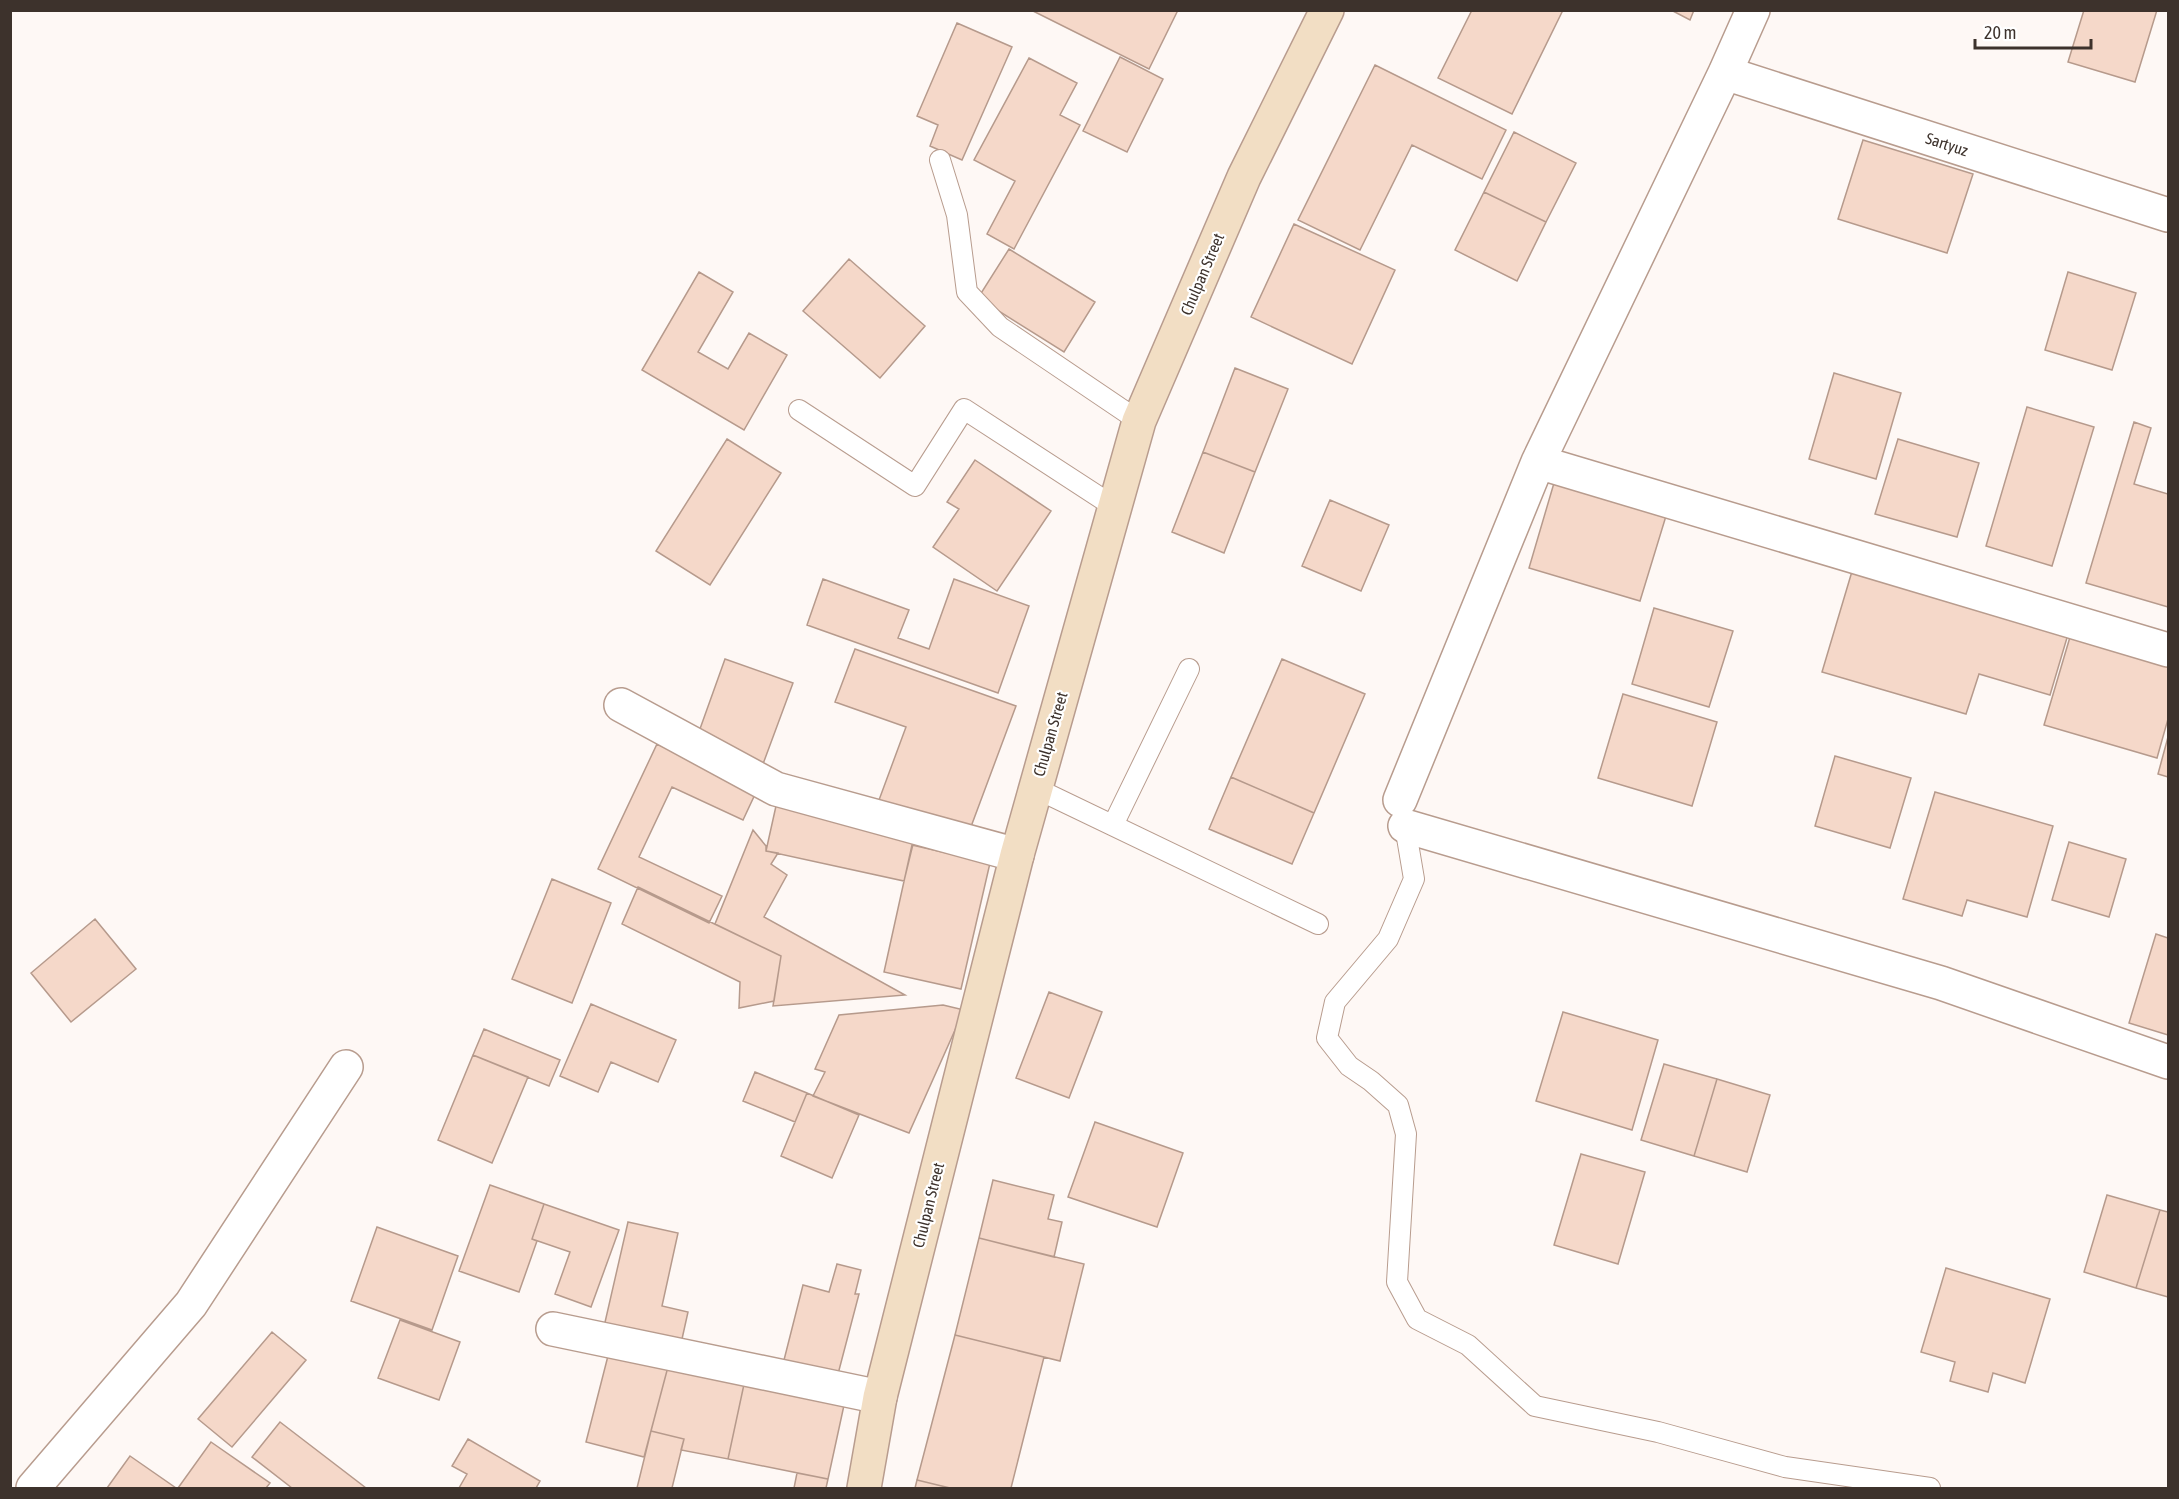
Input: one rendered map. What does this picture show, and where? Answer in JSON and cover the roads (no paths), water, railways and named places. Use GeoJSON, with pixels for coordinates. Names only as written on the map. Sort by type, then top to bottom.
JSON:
{"type":"FeatureCollection","features":[{"type":"Feature","properties":{"kind":"main road","name":"Chulpan Street"},"geometry":{"type":"LineString","coordinates":[[864,1488],[880,1397],[1017,855],[1139,421],[1244,177],[1327,10]]}},
{"type":"Feature","properties":{"kind":"street"},"geometry":{"type":"LineString","coordinates":[[1753,10],[1538,462],[1402,813],[1941,983],[2169,1062]]}},
{"type":"Feature","properties":{"kind":"street","name":"Sartyuz"},"geometry":{"type":"LineString","coordinates":[[1725,73],[2169,214]]}},
{"type":"Feature","properties":{"kind":"street"},"geometry":{"type":"LineString","coordinates":[[1538,462],[2169,650]]}},
{"type":"Feature","properties":{"kind":"street"},"geometry":{"type":"LineString","coordinates":[[621,705],[776,789],[1017,855]]}},
{"type":"Feature","properties":{"kind":"street"},"geometry":{"type":"LineString","coordinates":[[33,1488],[191,1304],[346,1067]]}},
{"type":"Feature","properties":{"kind":"street"},"geometry":{"type":"LineString","coordinates":[[553,1329],[880,1397]]}},
{"type":"Feature","properties":{"kind":"lane"},"geometry":{"type":"LineString","coordinates":[[940,160],[957,214],[968,292],[1000,327],[1139,421]]}},
{"type":"Feature","properties":{"kind":"lane"},"geometry":{"type":"LineString","coordinates":[[799,410],[915,486],[964,410],[1116,508]]}},
{"type":"Feature","properties":{"kind":"lane"},"geometry":{"type":"LineString","coordinates":[[1113,825],[1189,669]]}},
{"type":"Feature","properties":{"kind":"lane"},"geometry":{"type":"LineString","coordinates":[[1035,788],[1318,924]]}},
{"type":"Feature","properties":{"kind":"lane"},"geometry":{"type":"LineString","coordinates":[[1402,813],[1414,879],[1388,939],[1335,1002],[1327,1038],[1349,1066],[1371,1081],[1398,1105],[1406,1134],[1397,1282],[1417,1319],[1468,1345],[1535,1406],[1658,1432],[1785,1467],[1930,1488]]}}]}
